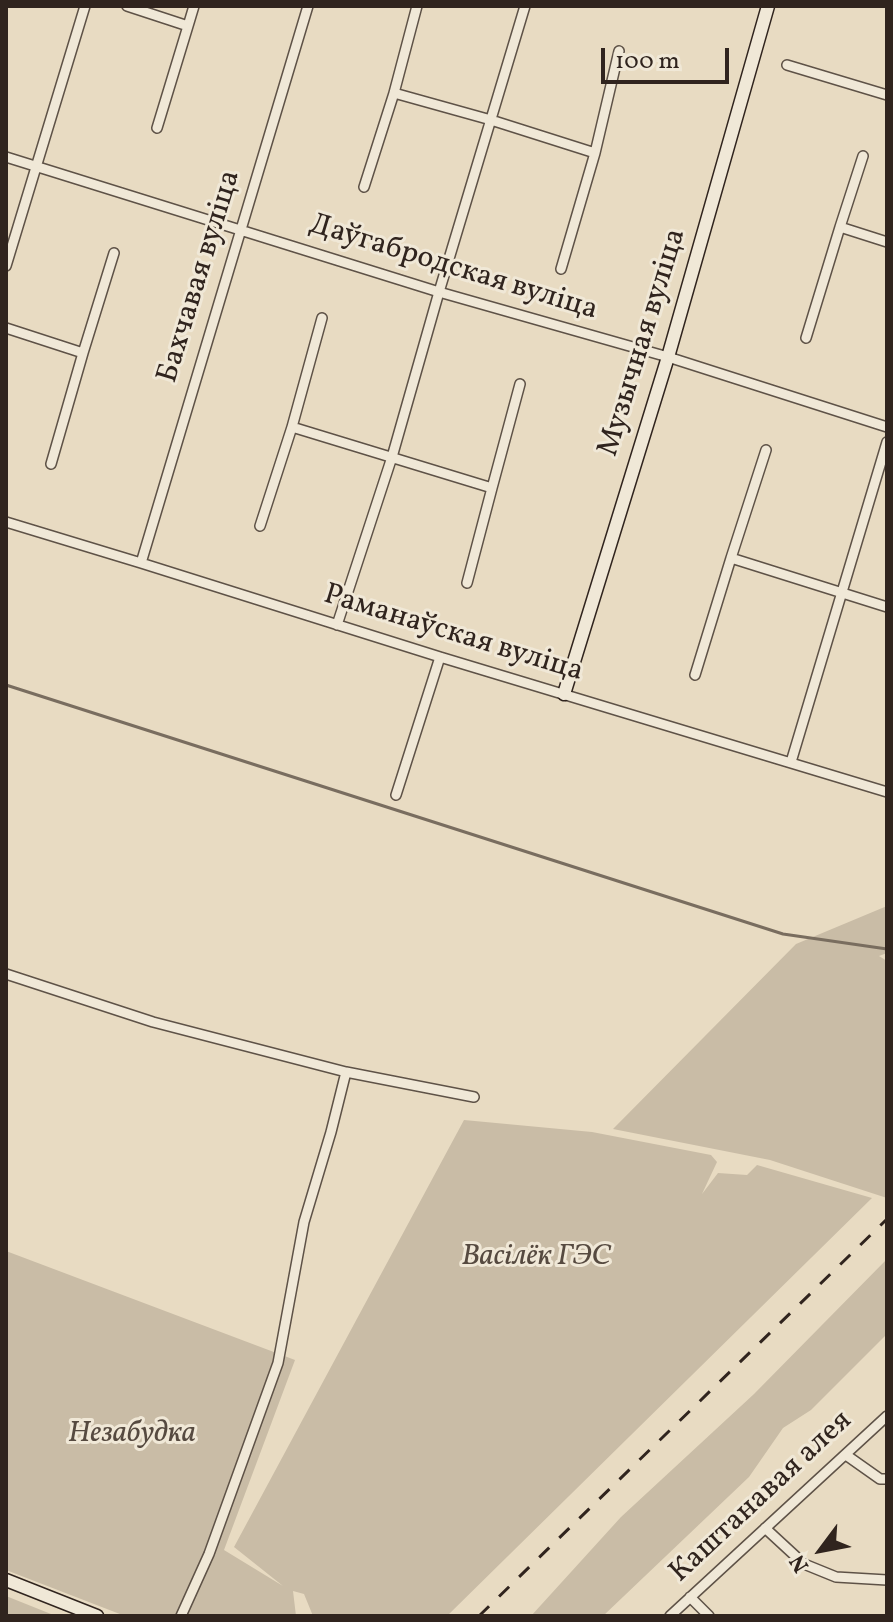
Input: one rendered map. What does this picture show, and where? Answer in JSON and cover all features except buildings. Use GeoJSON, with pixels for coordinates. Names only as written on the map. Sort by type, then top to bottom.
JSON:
{"type":"FeatureCollection","features":[{"type":"Feature","properties":{"kind":"street"},"geometry":{"type":"LineString","coordinates":[[6,266],[85,6]]}},
{"type":"Feature","properties":{"kind":"street"},"geometry":{"type":"LineString","coordinates":[[127,6],[188,26]]}},
{"type":"Feature","properties":{"kind":"street"},"geometry":{"type":"LineString","coordinates":[[157,128],[194,6]]}},
{"type":"Feature","properties":{"kind":"street","name":"Бахчавая вуліца"},"geometry":{"type":"LineString","coordinates":[[141,563],[308,6]]}},
{"type":"Feature","properties":{"kind":"street"},"geometry":{"type":"LineString","coordinates":[[364,187],[417,6]]}},
{"type":"Feature","properties":{"kind":"street"},"geometry":{"type":"LineString","coordinates":[[337,625],[392,457],[525,6]]}},
{"type":"Feature","properties":{"kind":"street","name":"Музычная вуліца"},"geometry":{"type":"LineString","coordinates":[[564,694],[668,357],[768,6]]}},
{"type":"Feature","properties":{"kind":"street"},"geometry":{"type":"LineString","coordinates":[[561,269],[595,153],[619,51]]}},
{"type":"Feature","properties":{"kind":"street"},"geometry":{"type":"LineString","coordinates":[[787,65],[887,95]]}},
{"type":"Feature","properties":{"kind":"street"},"geometry":{"type":"LineString","coordinates":[[394,93],[595,153]]}},
{"type":"Feature","properties":{"kind":"street"},"geometry":{"type":"LineString","coordinates":[[806,338],[863,156]]}},
{"type":"Feature","properties":{"kind":"street","name":"Даўгабродская вуліца"},"geometry":{"type":"LineString","coordinates":[[6,157],[439,292],[668,357],[887,427]]}},
{"type":"Feature","properties":{"kind":"street"},"geometry":{"type":"LineString","coordinates":[[840,227],[887,242]]}},
{"type":"Feature","properties":{"kind":"street"},"geometry":{"type":"LineString","coordinates":[[51,464],[114,253]]}},
{"type":"Feature","properties":{"kind":"street"},"geometry":{"type":"LineString","coordinates":[[260,526],[322,318]]}},
{"type":"Feature","properties":{"kind":"street"},"geometry":{"type":"LineString","coordinates":[[6,328],[83,353]]}},
{"type":"Feature","properties":{"kind":"street"},"geometry":{"type":"LineString","coordinates":[[467,583],[520,384]]}},
{"type":"Feature","properties":{"kind":"street"},"geometry":{"type":"LineString","coordinates":[[292,427],[492,488]]}},
{"type":"Feature","properties":{"kind":"street"},"geometry":{"type":"LineString","coordinates":[[791,762],[887,442]]}},
{"type":"Feature","properties":{"kind":"street"},"geometry":{"type":"LineString","coordinates":[[695,675],[766,450]]}},
{"type":"Feature","properties":{"kind":"street","name":"Раманаўская вуліца"},"geometry":{"type":"LineString","coordinates":[[6,522],[887,792]]}},
{"type":"Feature","properties":{"kind":"street"},"geometry":{"type":"LineString","coordinates":[[731,558],[887,607]]}},
{"type":"Feature","properties":{"kind":"street"},"geometry":{"type":"LineString","coordinates":[[396,795],[440,657]]}},
{"type":"Feature","properties":{"kind":"street"},"geometry":{"type":"LineString","coordinates":[[6,974],[153,1022],[346,1072],[474,1097]]}},
{"type":"Feature","properties":{"kind":"street"},"geometry":{"type":"LineString","coordinates":[[181,1616],[209,1554],[278,1363],[304,1222],[346,1072]]}},
{"type":"Feature","properties":{"kind":"street","name":"Каштанавая алея"},"geometry":{"type":"LineString","coordinates":[[670,1616],[887,1416]]}},
{"type":"Feature","properties":{"kind":"street"},"geometry":{"type":"LineString","coordinates":[[846,1455],[880,1479],[887,1479]]}},
{"type":"Feature","properties":{"kind":"street"},"geometry":{"type":"LineString","coordinates":[[765,1528],[804,1564],[836,1577],[887,1580]]}},
{"type":"Feature","properties":{"kind":"street"},"geometry":{"type":"LineString","coordinates":[[6,1580],[97,1616]]}},
{"type":"Feature","properties":{"kind":"street"},"geometry":{"type":"LineString","coordinates":[[690,1597],[709,1616]]}},
{"type":"Feature","properties":{"kind":"green space"},"geometry":{"type":"Polygon","coordinates":[[[887,906],[887,953],[879,956],[887,961],[887,1198],[770,1160],[613,1129],[796,944],[887,906]]]}},
{"type":"Feature","properties":{"kind":"green space"},"geometry":{"type":"Polygon","coordinates":[[[464,1120],[592,1132],[711,1155],[717,1162],[702,1194],[718,1173],[747,1175],[757,1165],[872,1198],[447,1616],[313,1616],[304,1594],[293,1591],[296,1616],[125,1616],[6,1570],[6,1251],[295,1360],[224,1550],[283,1586],[234,1547],[464,1120]]]}},
{"type":"Feature","properties":{"kind":"green space"},"geometry":{"type":"Polygon","coordinates":[[[887,1259],[887,1334],[811,1410],[783,1428],[749,1477],[603,1616],[531,1616],[621,1517],[754,1394],[887,1259]]]}},
{"type":"Feature","properties":{"kind":"green space"},"geometry":{"type":"Polygon","coordinates":[[[6,1596],[56,1616],[6,1616],[6,1596]]]}},
{"type":"Feature","properties":{"kind":"waterway"},"geometry":{"type":"LineString","coordinates":[[6,685],[783,934],[887,949]]}},
{"type":"Feature","properties":{"kind":"railway"},"geometry":{"type":"LineString","coordinates":[[479,1616],[887,1219]]}},
{"type":"Feature","properties":{"kind":"park label","name":"Васілёк ГЭС"},"geometry":{"type":"Point","coordinates":[536,1258]}},
{"type":"Feature","properties":{"kind":"park label","name":"Незабудка"},"geometry":{"type":"Point","coordinates":[132,1435]}}]}
